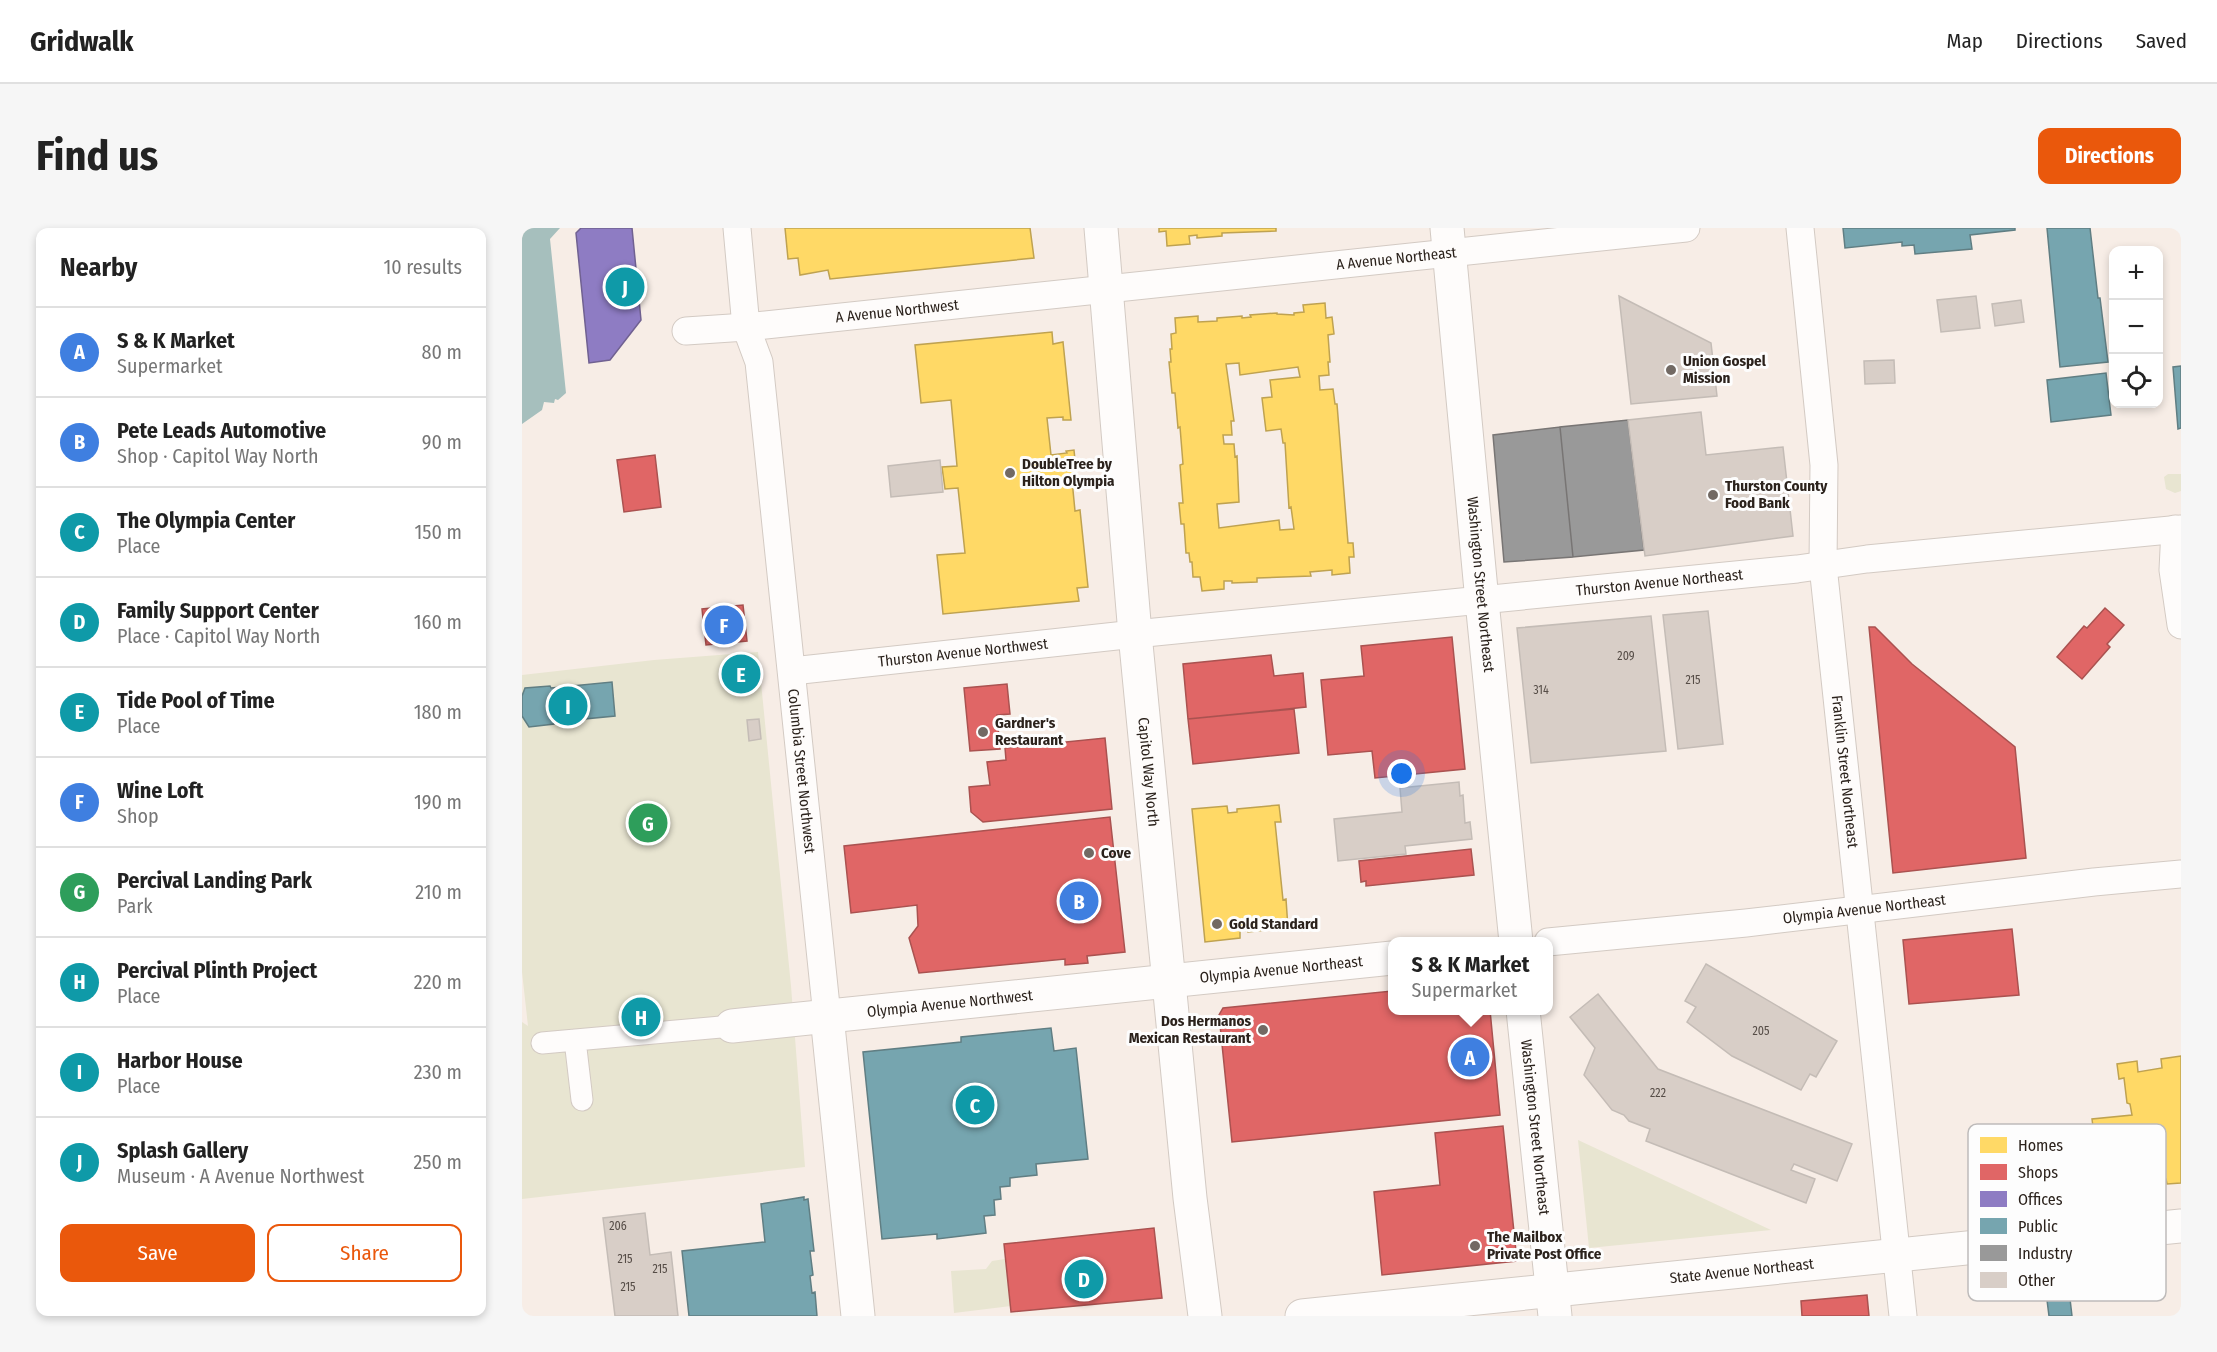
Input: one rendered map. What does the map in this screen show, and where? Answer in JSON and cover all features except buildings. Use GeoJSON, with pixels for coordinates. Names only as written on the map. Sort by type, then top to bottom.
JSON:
{"type":"FeatureCollection","features":[{"type":"Feature","properties":{"kind":"street","name":"Columbia Street Northwest"},"geometry":{"type":"LineString","coordinates":[[737,228],[746,327],[759,362],[858,1316]]}},
{"type":"Feature","properties":{"kind":"street","name":"Capitol Way North"},"geometry":{"type":"LineString","coordinates":[[1101,228],[1135,634],[1190,1198],[1205,1316]]}},
{"type":"Feature","properties":{"kind":"street","name":"A Avenue Northeast"},"geometry":{"type":"LineString","coordinates":[[1107,289],[1449,241],[1686,228]]}},
{"type":"Feature","properties":{"kind":"street","name":"Franklin Street Northeast"},"geometry":{"type":"LineString","coordinates":[[1800,228],[1824,465],[1823,566],[1903,1316]]}},
{"type":"Feature","properties":{"kind":"street","name":"Washington Street Northeast"},"geometry":{"type":"LineString","coordinates":[[1449,241],[1516,937]]}},
{"type":"Feature","properties":{"kind":"street","name":"A Avenue Northwest"},"geometry":{"type":"LineString","coordinates":[[686,331],[746,327],[1107,289]]}},
{"type":"Feature","properties":{"kind":"street","name":"Thurston Avenue Northeast"},"geometry":{"type":"LineString","coordinates":[[1135,634],[1482,601],[1823,566],[1878,558],[2178,529]]}},
{"type":"Feature","properties":{"kind":"street"},"geometry":{"type":"LineString","coordinates":[[2178,529],[2174,570],[2181,625]]}},
{"type":"Feature","properties":{"kind":"street","name":"Thurston Avenue Northwest"},"geometry":{"type":"LineString","coordinates":[[792,670],[1135,634]]}},
{"type":"Feature","properties":{"kind":"street","name":"Olympia Avenue Northeast"},"geometry":{"type":"LineString","coordinates":[[1553,941],[2181,874]]}},
{"type":"Feature","properties":{"kind":"street","name":"Olympia Avenue Northeast"},"geometry":{"type":"LineString","coordinates":[[1169,980],[1388,958]]}},
{"type":"Feature","properties":{"kind":"street","name":"Olympia Avenue Northwest"},"geometry":{"type":"LineString","coordinates":[[732,1026],[1169,980]]}},
{"type":"Feature","properties":{"kind":"street","name":"Washington Street Northeast"},"geometry":{"type":"LineString","coordinates":[[1523,1015],[1553,1303]]}},
{"type":"Feature","properties":{"kind":"street"},"geometry":{"type":"LineString","coordinates":[[542,1043],[732,1026]]}},
{"type":"Feature","properties":{"kind":"street"},"geometry":{"type":"LineString","coordinates":[[575,1040],[582,1100]]}},
{"type":"Feature","properties":{"kind":"street","name":"State Avenue Northeast"},"geometry":{"type":"LineString","coordinates":[[2166,1227],[2181,1226]]}},
{"type":"Feature","properties":{"kind":"street","name":"State Avenue Northeast"},"geometry":{"type":"LineString","coordinates":[[1302,1316],[1553,1303],[1897,1254],[1968,1247]]}},
{"type":"Feature","properties":{"kind":"shaded area"},"geometry":{"type":"Polygon","coordinates":[[[2168,474],[2181,474],[2181,491],[2175,493],[2166,489],[2164,477],[2168,474]]]}},
{"type":"Feature","properties":{"kind":"shaded area"},"geometry":{"type":"Polygon","coordinates":[[[758,652],[791,986],[805,1167],[522,1199],[522,1022],[528,1026],[522,972],[522,675],[654,660],[758,652]]]}},
{"type":"Feature","properties":{"kind":"shaded area"},"geometry":{"type":"Polygon","coordinates":[[[1578,1140],[1771,1230],[1589,1248],[1578,1140]]]}},
{"type":"Feature","properties":{"kind":"shaded area"},"geometry":{"type":"Polygon","coordinates":[[[1005,1259],[1011,1306],[954,1313],[951,1271],[986,1269],[992,1261],[1005,1259]]]}},
{"type":"Feature","properties":{"kind":"water"},"geometry":{"type":"Polygon","coordinates":[[[522,228],[560,228],[550,239],[566,393],[558,400],[555,399],[554,403],[544,402],[542,410],[522,424],[522,228]]]}},
{"type":"Feature","properties":{"kind":"place","name":"Splash Gallery"},"geometry":{"type":"Point","coordinates":[625,287]}},
{"type":"Feature","properties":{"kind":"place","name":"Union Gospel Mission"},"geometry":{"type":"Point","coordinates":[1671,370]}},
{"type":"Feature","properties":{"kind":"place","name":"DoubleTree by Hilton Olympia"},"geometry":{"type":"Point","coordinates":[1010,473]}},
{"type":"Feature","properties":{"kind":"place","name":"Thurston County Food Bank"},"geometry":{"type":"Point","coordinates":[1713,495]}},
{"type":"Feature","properties":{"kind":"place","name":"Wine Loft"},"geometry":{"type":"Point","coordinates":[724,625]}},
{"type":"Feature","properties":{"kind":"place","name":"Tide Pool of Time"},"geometry":{"type":"Point","coordinates":[741,674]}},
{"type":"Feature","properties":{"kind":"place","name":"Harbor House"},"geometry":{"type":"Point","coordinates":[568,706]}},
{"type":"Feature","properties":{"kind":"place","name":"Gardner's Restaurant"},"geometry":{"type":"Point","coordinates":[983,732]}},
{"type":"Feature","properties":{"kind":"place","name":"Percival Landing Park"},"geometry":{"type":"Point","coordinates":[648,823]}},
{"type":"Feature","properties":{"kind":"place","name":"Cove"},"geometry":{"type":"Point","coordinates":[1089,853]}},
{"type":"Feature","properties":{"kind":"place","name":"Pete Leads Automotive"},"geometry":{"type":"Point","coordinates":[1079,901]}},
{"type":"Feature","properties":{"kind":"place","name":"Gold Standard"},"geometry":{"type":"Point","coordinates":[1217,924]}},
{"type":"Feature","properties":{"kind":"place","name":"Percival Plinth Project"},"geometry":{"type":"Point","coordinates":[641,1017]}},
{"type":"Feature","properties":{"kind":"place","name":"Dos Hermanos Mexican Restaurant"},"geometry":{"type":"Point","coordinates":[1263,1030]}},
{"type":"Feature","properties":{"kind":"place","name":"S & K Market"},"geometry":{"type":"Point","coordinates":[1470,1057]}},
{"type":"Feature","properties":{"kind":"place","name":"The Olympia Center"},"geometry":{"type":"Point","coordinates":[975,1105]}},
{"type":"Feature","properties":{"kind":"place","name":"The Mailbox Private Post Office"},"geometry":{"type":"Point","coordinates":[1475,1246]}},
{"type":"Feature","properties":{"kind":"place","name":"Family Support Center"},"geometry":{"type":"Point","coordinates":[1084,1279]}}]}
